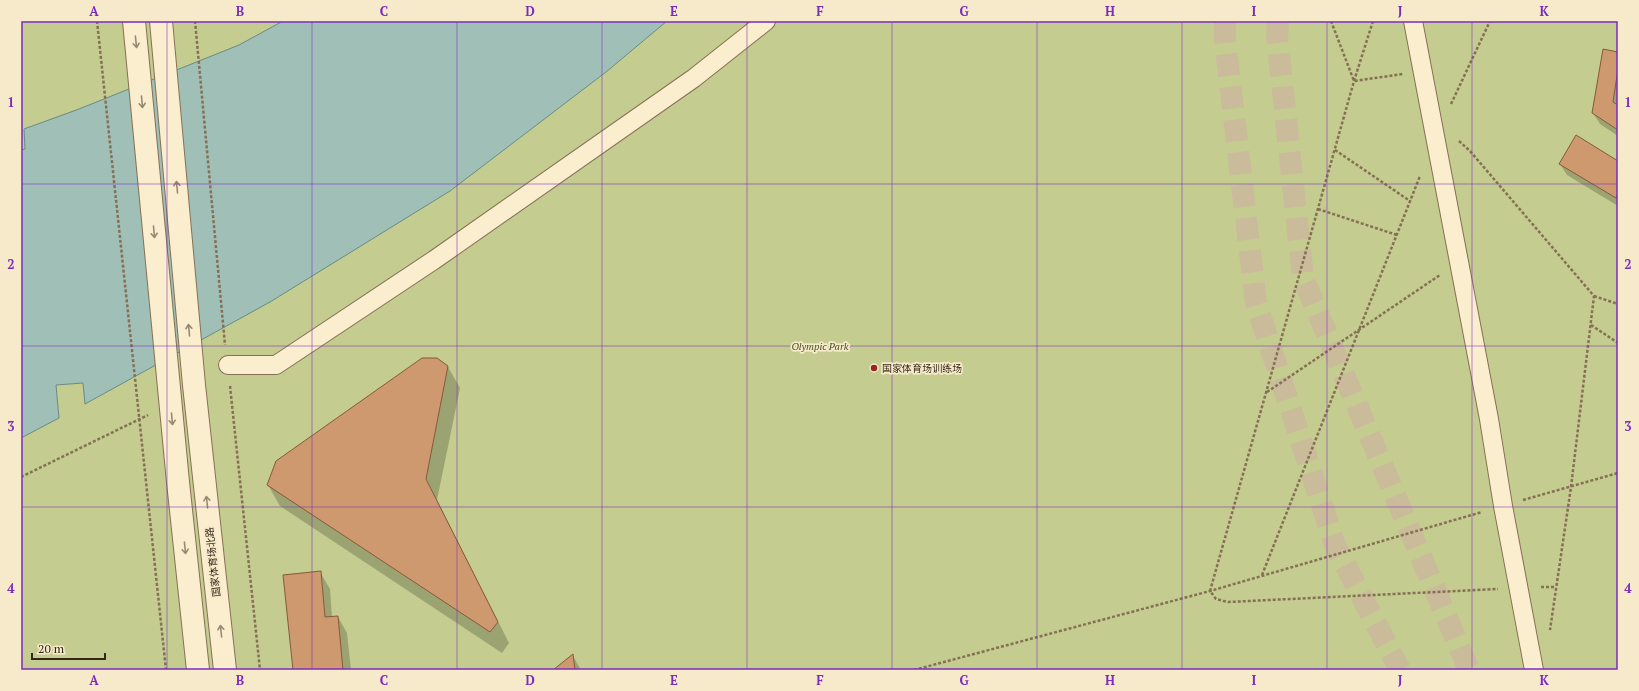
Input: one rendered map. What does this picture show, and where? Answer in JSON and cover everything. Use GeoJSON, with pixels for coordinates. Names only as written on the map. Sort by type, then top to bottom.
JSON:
{"type":"FeatureCollection","features":[{"type":"Feature","properties":{"kind":"street"},"geometry":{"type":"LineString","coordinates":[[134,21],[178,482],[198,670]]}},
{"type":"Feature","properties":{"kind":"street","name":"国家体育场北路"},"geometry":{"type":"LineString","coordinates":[[161,21],[193,369],[225,670]]}},
{"type":"Feature","properties":{"kind":"street"},"geometry":{"type":"LineString","coordinates":[[227,357],[276,365],[434,260],[694,78],[766,21]]}},
{"type":"Feature","properties":{"kind":"street"},"geometry":{"type":"LineString","coordinates":[[1413,21],[1460,262],[1489,419],[1503,506],[1534,670]]}},
{"type":"Feature","properties":{"kind":"path"},"geometry":{"type":"LineString","coordinates":[[97,21],[166,670]]}},
{"type":"Feature","properties":{"kind":"path"},"geometry":{"type":"LineString","coordinates":[[195,21],[227,357],[260,670]]}},
{"type":"Feature","properties":{"kind":"path"},"geometry":{"type":"LineString","coordinates":[[1331,21],[1354,82]]}},
{"type":"Feature","properties":{"kind":"path"},"geometry":{"type":"LineString","coordinates":[[1373,21],[1354,82],[1210,591],[1216,600],[1228,602],[1556,587]]}},
{"type":"Feature","properties":{"kind":"path"},"geometry":{"type":"LineString","coordinates":[[1490,21],[1435,136],[1458,141],[1470,151],[1594,296],[1618,304]]}},
{"type":"Feature","properties":{"kind":"path"},"geometry":{"type":"LineString","coordinates":[[1354,82],[1423,71]]}},
{"type":"Feature","properties":{"kind":"path"},"geometry":{"type":"LineString","coordinates":[[1335,150],[1410,201]]}},
{"type":"Feature","properties":{"kind":"path"},"geometry":{"type":"LineString","coordinates":[[1262,576],[1421,172]]}},
{"type":"Feature","properties":{"kind":"path"},"geometry":{"type":"LineString","coordinates":[[1318,209],[1397,235]]}},
{"type":"Feature","properties":{"kind":"path"},"geometry":{"type":"LineString","coordinates":[[1266,392],[1460,262]]}},
{"type":"Feature","properties":{"kind":"path"},"geometry":{"type":"LineString","coordinates":[[1549,632],[1571,487],[1594,296]]}},
{"type":"Feature","properties":{"kind":"path"},"geometry":{"type":"LineString","coordinates":[[1591,325],[1618,343]]}},
{"type":"Feature","properties":{"kind":"path"},"geometry":{"type":"LineString","coordinates":[[21,477],[140,420],[169,390]]}},
{"type":"Feature","properties":{"kind":"path"},"geometry":{"type":"LineString","coordinates":[[914,670],[1210,591],[1618,474]]}},
{"type":"Feature","properties":{"kind":"green space","name":"Olympic Park"},"geometry":{"type":"Polygon","coordinates":[[[21,21],[1618,21],[1618,670],[21,670],[21,21]]]}},
{"type":"Feature","properties":{"kind":"water"},"geometry":{"type":"Polygon","coordinates":[[[283,21],[667,21],[606,72],[450,191],[270,302],[85,404],[83,383],[56,385],[59,418],[21,438],[21,150],[25,149],[24,129],[79,109],[239,45],[283,21]]]}},
{"type":"Feature","properties":{"kind":"building"},"geometry":{"type":"Polygon","coordinates":[[[1603,49],[1618,52],[1618,69],[1613,102],[1618,105],[1618,130],[1592,113],[1603,49]]]}},
{"type":"Feature","properties":{"kind":"building"},"geometry":{"type":"Polygon","coordinates":[[[1576,135],[1618,161],[1618,193],[1616,198],[1559,164],[1576,135]]]}},
{"type":"Feature","properties":{"kind":"building"},"geometry":{"type":"Polygon","coordinates":[[[422,358],[437,358],[448,366],[426,479],[498,622],[490,632],[267,485],[276,461],[422,358]]]}},
{"type":"Feature","properties":{"kind":"building"},"geometry":{"type":"Polygon","coordinates":[[[321,571],[325,617],[338,616],[343,670],[293,670],[283,575],[321,571]]]}},
{"type":"Feature","properties":{"kind":"building"},"geometry":{"type":"Polygon","coordinates":[[[573,654],[575,670],[553,670],[573,654]]]}},
{"type":"Feature","properties":{"kind":"tunnel"},"geometry":{"type":"LineString","coordinates":[[1225,21],[1225,40],[1256,303],[1335,545],[1400,670]]}},
{"type":"Feature","properties":{"kind":"tunnel"},"geometry":{"type":"LineString","coordinates":[[1278,21],[1277,36],[1303,278],[1469,670]]}},
{"type":"Feature","properties":{"kind":"place","name":"国家体育场训练场"},"geometry":{"type":"Point","coordinates":[874,368]}}]}
